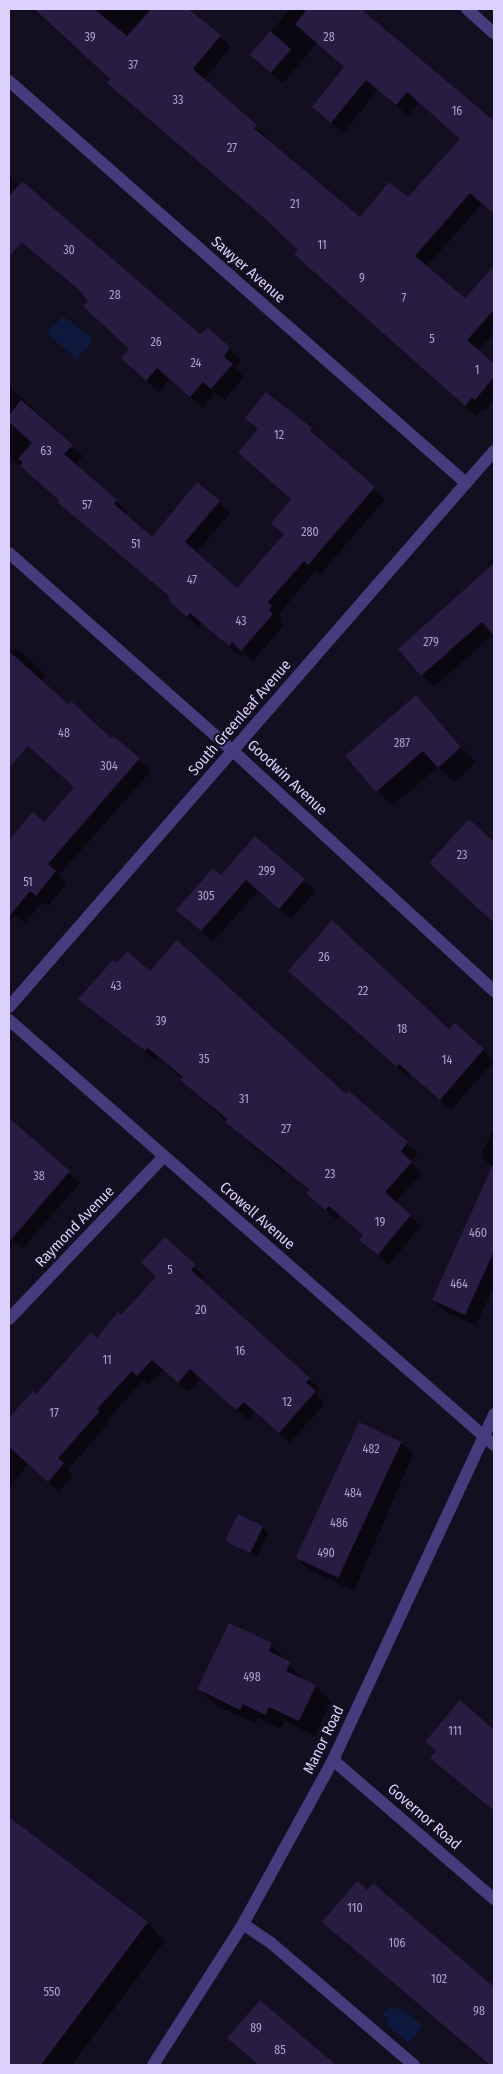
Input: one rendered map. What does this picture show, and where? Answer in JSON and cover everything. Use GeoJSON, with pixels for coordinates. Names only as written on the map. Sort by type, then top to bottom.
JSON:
{"type":"FeatureCollection","features":[{"type":"Feature","properties":{"kind":"street"},"geometry":{"type":"LineString","coordinates":[[467,9],[494,33]]}},
{"type":"Feature","properties":{"kind":"street","name":"Sawyer Avenue"},"geometry":{"type":"LineString","coordinates":[[9,81],[466,483]]}},
{"type":"Feature","properties":{"kind":"street","name":"South Greenleaf Avenue"},"geometry":{"type":"LineString","coordinates":[[9,1007],[494,451]]}},
{"type":"Feature","properties":{"kind":"street","name":"Goodwin Avenue"},"geometry":{"type":"LineString","coordinates":[[9,553],[233,751],[494,991]]}},
{"type":"Feature","properties":{"kind":"street","name":"Crowell Avenue"},"geometry":{"type":"LineString","coordinates":[[9,1020],[494,1444]]}},
{"type":"Feature","properties":{"kind":"street","name":"Raymond Avenue"},"geometry":{"type":"LineString","coordinates":[[9,1319],[164,1156]]}},
{"type":"Feature","properties":{"kind":"street","name":"Manor Road"},"geometry":{"type":"LineString","coordinates":[[158,2063],[243,1924],[333,1760],[494,1414]]}},
{"type":"Feature","properties":{"kind":"street","name":"Governor Road"},"geometry":{"type":"LineString","coordinates":[[333,1760],[494,1899]]}},
{"type":"Feature","properties":{"kind":"street"},"geometry":{"type":"LineString","coordinates":[[243,1924],[272,1943],[414,2065]]}},
{"type":"Feature","properties":{"kind":"water"},"geometry":{"type":"Polygon","coordinates":[[[63,316],[93,338],[77,360],[47,333],[63,316]]]}},
{"type":"Feature","properties":{"kind":"water"},"geometry":{"type":"Polygon","coordinates":[[[391,2005],[397,2010],[399,2007],[423,2026],[409,2043],[385,2024],[389,2020],[383,2015],[391,2005]]]}},
{"type":"Feature","properties":{"kind":"building"},"geometry":{"type":"Polygon","coordinates":[[[34,9],[94,9],[127,36],[151,9],[188,9],[221,35],[193,69],[257,125],[254,128],[360,217],[389,182],[408,197],[460,139],[407,92],[396,105],[366,80],[331,123],[312,107],[344,67],[295,24],[307,9],[361,9],[494,121],[494,214],[470,193],[415,256],[465,298],[494,266],[494,310],[467,340],[494,364],[494,377],[475,400],[472,398],[465,406],[294,254],[298,250],[261,215],[107,83],[110,79],[34,9]]]}},
{"type":"Feature","properties":{"kind":"building"},"geometry":{"type":"Polygon","coordinates":[[[270,31],[291,49],[271,73],[250,54],[270,31]]]}},
{"type":"Feature","properties":{"kind":"building"},"geometry":{"type":"Polygon","coordinates":[[[22,181],[200,334],[208,328],[230,347],[224,357],[233,364],[211,389],[203,382],[190,397],[157,368],[146,381],[121,358],[129,349],[83,306],[88,301],[79,290],[21,242],[9,257],[9,196],[22,181]]]}},
{"type":"Feature","properties":{"kind":"building"},"geometry":{"type":"Polygon","coordinates":[[[266,392],[312,428],[310,430],[375,487],[308,565],[304,561],[268,602],[272,606],[269,610],[273,614],[241,651],[232,642],[230,646],[220,639],[190,613],[187,617],[168,600],[170,597],[57,502],[59,500],[20,466],[23,462],[18,459],[32,443],[9,422],[9,415],[21,400],[73,445],[64,454],[117,500],[114,504],[152,537],[197,482],[220,501],[185,542],[237,588],[284,534],[271,523],[291,499],[238,453],[258,429],[245,418],[266,392]]]}},
{"type":"Feature","properties":{"kind":"building"},"geometry":{"type":"Polygon","coordinates":[[[494,563],[494,636],[482,622],[421,676],[398,649],[494,563]]]}},
{"type":"Feature","properties":{"kind":"building"},"geometry":{"type":"Polygon","coordinates":[[[9,651],[68,704],[71,701],[111,738],[113,736],[140,758],[48,864],[56,871],[36,896],[30,891],[9,917],[9,840],[33,812],[44,822],[74,787],[28,746],[9,768],[9,651]]]}},
{"type":"Feature","properties":{"kind":"building"},"geometry":{"type":"Polygon","coordinates":[[[416,695],[461,747],[438,768],[423,751],[376,792],[345,756],[416,695]]]}},
{"type":"Feature","properties":{"kind":"building"},"geometry":{"type":"Polygon","coordinates":[[[469,819],[494,842],[494,923],[429,863],[469,819]]]}},
{"type":"Feature","properties":{"kind":"building"},"geometry":{"type":"Polygon","coordinates":[[[255,836],[305,879],[279,909],[246,880],[201,931],[176,910],[213,868],[221,875],[255,836]]]}},
{"type":"Feature","properties":{"kind":"building"},"geometry":{"type":"Polygon","coordinates":[[[332,920],[449,1029],[455,1023],[484,1049],[440,1100],[399,1064],[397,1067],[288,971],[332,920]]]}},
{"type":"Feature","properties":{"kind":"building"},"geometry":{"type":"Polygon","coordinates":[[[177,940],[346,1094],[349,1091],[408,1142],[401,1151],[412,1162],[385,1192],[411,1215],[378,1255],[359,1240],[363,1235],[329,1206],[325,1210],[306,1193],[310,1190],[225,1122],[227,1119],[180,1080],[183,1077],[148,1048],[145,1051],[78,999],[113,960],[117,963],[127,951],[150,971],[177,940]]]}},
{"type":"Feature","properties":{"kind":"building"},"geometry":{"type":"Polygon","coordinates":[[[9,1118],[70,1171],[9,1242],[9,1118]]]}},
{"type":"Feature","properties":{"kind":"building"},"geometry":{"type":"Polygon","coordinates":[[[494,1162],[494,1251],[465,1315],[432,1300],[494,1162]]]}},
{"type":"Feature","properties":{"kind":"building"},"geometry":{"type":"Polygon","coordinates":[[[165,1237],[196,1265],[191,1270],[310,1378],[306,1383],[316,1391],[279,1433],[244,1402],[236,1410],[190,1369],[178,1383],[152,1360],[137,1376],[132,1371],[97,1409],[100,1411],[58,1458],[64,1463],[48,1482],[9,1447],[9,1418],[33,1391],[36,1394],[91,1332],[97,1338],[118,1312],[121,1315],[156,1277],[141,1262],[165,1237]]]}},
{"type":"Feature","properties":{"kind":"building"},"geometry":{"type":"Polygon","coordinates":[[[359,1422],[402,1442],[338,1578],[296,1558],[359,1422]]]}},
{"type":"Feature","properties":{"kind":"building"},"geometry":{"type":"Polygon","coordinates":[[[238,1514],[263,1526],[250,1553],[225,1541],[238,1514]]]}},
{"type":"Feature","properties":{"kind":"building"},"geometry":{"type":"Polygon","coordinates":[[[229,1623],[272,1643],[269,1651],[291,1662],[286,1671],[316,1685],[299,1721],[269,1707],[265,1715],[243,1704],[240,1710],[197,1689],[229,1623]]]}},
{"type":"Feature","properties":{"kind":"building"},"geometry":{"type":"Polygon","coordinates":[[[460,1700],[494,1730],[494,1811],[430,1758],[436,1751],[425,1742],[460,1700]]]}},
{"type":"Feature","properties":{"kind":"building"},"geometry":{"type":"Polygon","coordinates":[[[9,1817],[148,1922],[41,2065],[9,2065],[9,1817]]]}},
{"type":"Feature","properties":{"kind":"building"},"geometry":{"type":"Polygon","coordinates":[[[357,1881],[368,1890],[373,1883],[494,1987],[494,2065],[490,2065],[322,1922],[357,1881]]]}},
{"type":"Feature","properties":{"kind":"building"},"geometry":{"type":"Polygon","coordinates":[[[260,2000],[336,2065],[259,2065],[227,2038],[260,2000]]]}}]}
